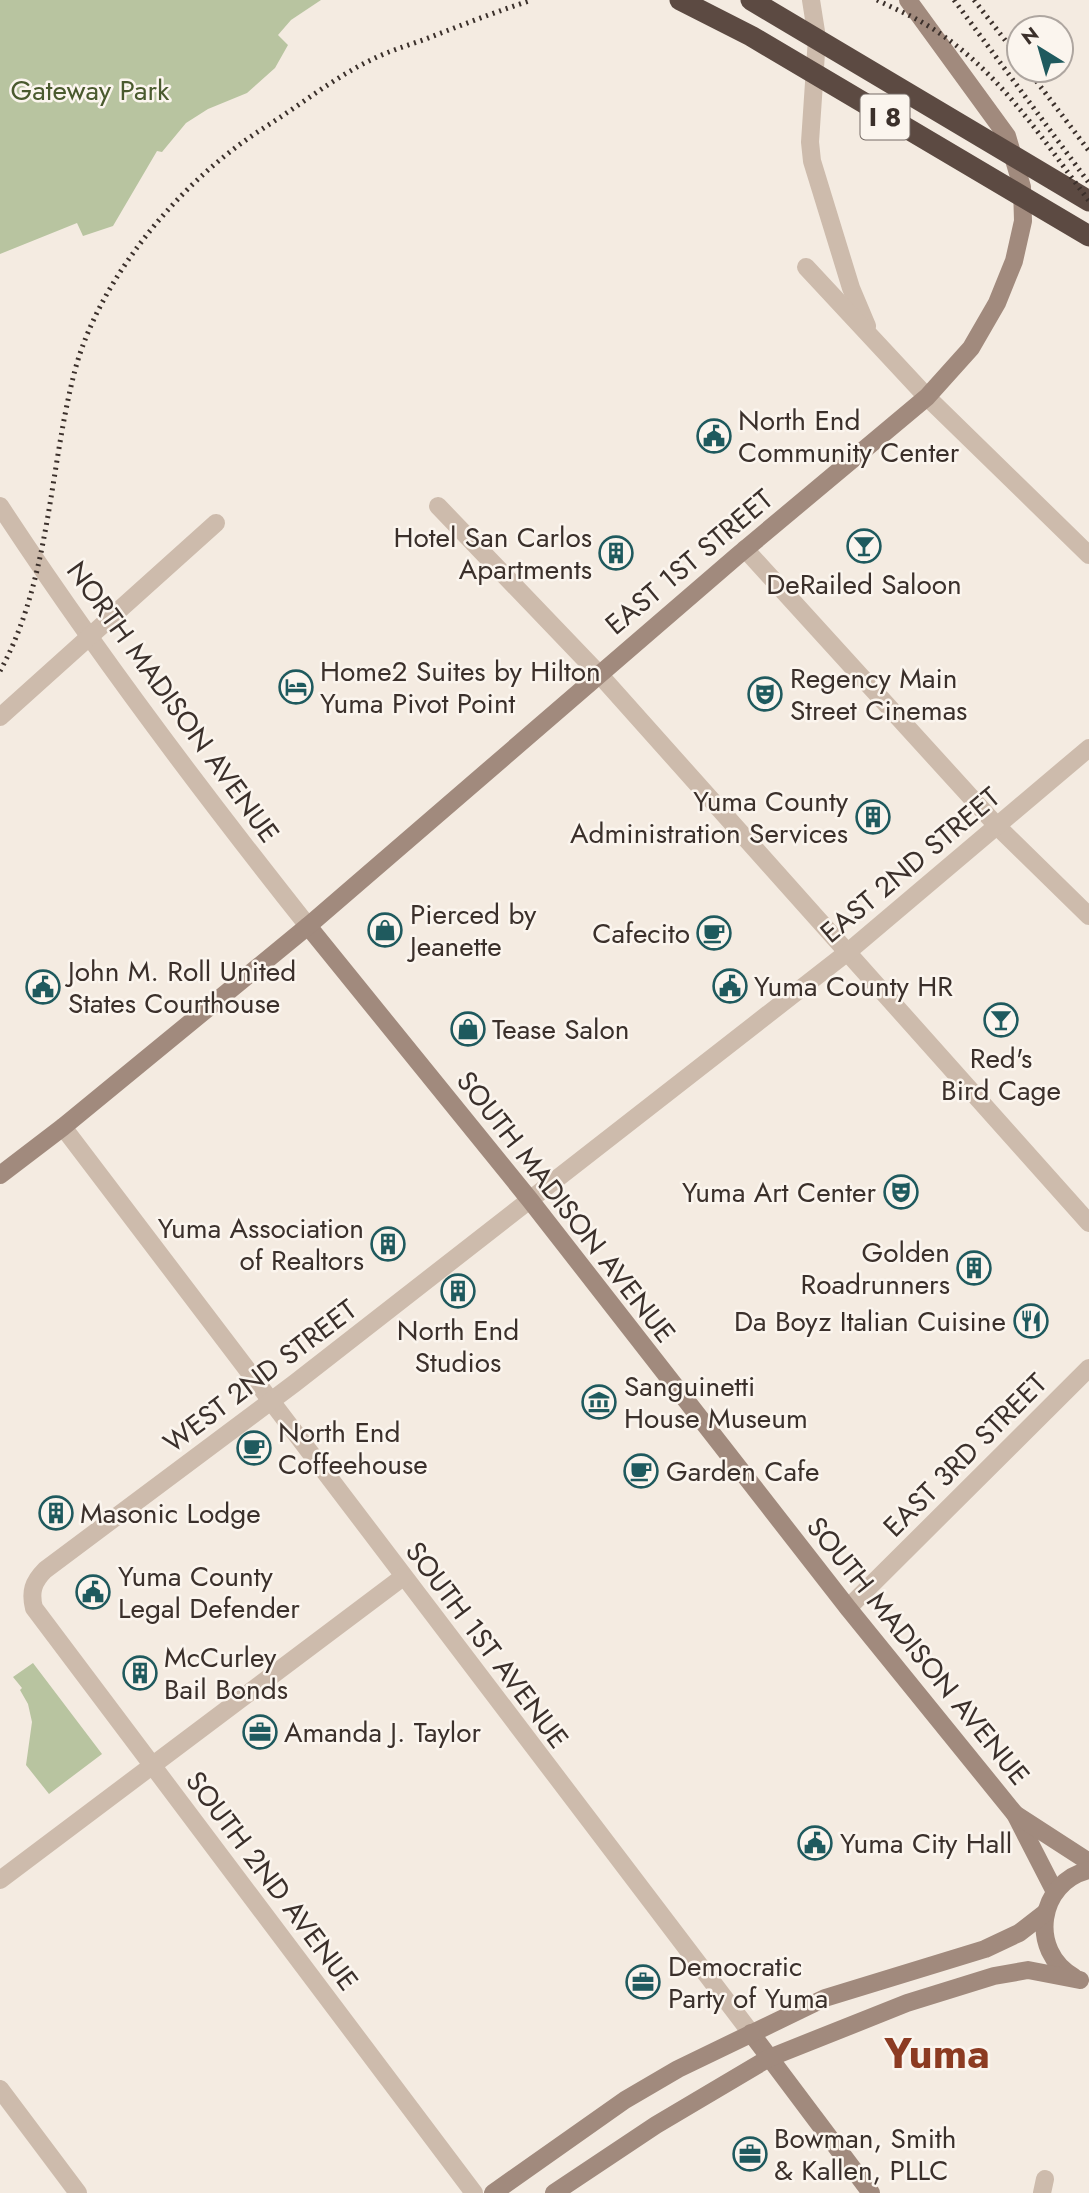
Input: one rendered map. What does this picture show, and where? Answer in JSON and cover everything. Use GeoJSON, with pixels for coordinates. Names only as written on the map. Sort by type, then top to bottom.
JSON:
{"type":"FeatureCollection","features":[{"type":"Feature","properties":{"kind":"highway","name":"I 8"},"geometry":{"type":"LineString","coordinates":[[680,0],[751,36],[1089,236]]}},
{"type":"Feature","properties":{"kind":"highway","name":"I 8"},"geometry":{"type":"LineString","coordinates":[[751,0],[1089,201]]}},
{"type":"Feature","properties":{"kind":"street"},"geometry":{"type":"LineString","coordinates":[[811,0],[817,38],[810,142],[812,161],[851,288],[872,337]]}},
{"type":"Feature","properties":{"kind":"street","name":"EAST 1ST STREET"},"geometry":{"type":"LineString","coordinates":[[0,1175],[63,1127],[308,926],[745,549],[927,397],[971,348],[1003,289],[1020,237],[1023,221],[1022,187],[1007,136],[908,0]]}},
{"type":"Feature","properties":{"kind":"street"},"geometry":{"type":"LineString","coordinates":[[806,267],[927,397],[1089,555]]}},
{"type":"Feature","properties":{"kind":"street","name":"NORTH MADISON AVENUE"},"geometry":{"type":"LineString","coordinates":[[0,506],[89,636],[198,787],[308,926]]}},
{"type":"Feature","properties":{"kind":"street"},"geometry":{"type":"LineString","coordinates":[[439,506],[599,674],[1089,1223]]}},
{"type":"Feature","properties":{"kind":"street"},"geometry":{"type":"LineString","coordinates":[[0,717],[216,523]]}},
{"type":"Feature","properties":{"kind":"street"},"geometry":{"type":"LineString","coordinates":[[745,549],[998,827],[1089,916]]}},
{"type":"Feature","properties":{"kind":"street","name":"EAST 2ND STREET"},"geometry":{"type":"LineString","coordinates":[[530,1200],[849,951],[1089,748]]}},
{"type":"Feature","properties":{"kind":"street","name":"SOUTH MADISON AVENUE"},"geometry":{"type":"LineString","coordinates":[[308,926],[530,1200],[848,1608],[1015,1815],[1055,1892]]}},
{"type":"Feature","properties":{"kind":"street","name":"SOUTH 1ST AVENUE"},"geometry":{"type":"LineString","coordinates":[[63,1127],[871,2193]]}},
{"type":"Feature","properties":{"kind":"street","name":"WEST 2ND STREET"},"geometry":{"type":"LineString","coordinates":[[32,1598],[33,1587],[45,1570],[270,1402],[530,1200]]}},
{"type":"Feature","properties":{"kind":"street","name":"EAST 3RD STREET"},"geometry":{"type":"LineString","coordinates":[[848,1608],[1089,1368]]}},
{"type":"Feature","properties":{"kind":"street"},"geometry":{"type":"LineString","coordinates":[[0,1880],[403,1577]]}},
{"type":"Feature","properties":{"kind":"street","name":"SOUTH 2ND AVENUE"},"geometry":{"type":"LineString","coordinates":[[32,1598],[34,1608],[474,2193]]}},
{"type":"Feature","properties":{"kind":"street"},"geometry":{"type":"LineString","coordinates":[[1015,1815],[1089,1863]]}},
{"type":"Feature","properties":{"kind":"street"},"geometry":{"type":"LineString","coordinates":[[1085,1982],[1066,1972],[1054,1960],[1043,1929],[1045,1913],[1055,1892],[1066,1880],[1089,1870]]}},
{"type":"Feature","properties":{"kind":"street"},"geometry":{"type":"LineString","coordinates":[[493,2193],[625,2100],[678,2069],[825,1998],[985,1949],[1019,1933],[1045,1913]]}},
{"type":"Feature","properties":{"kind":"street"},"geometry":{"type":"LineString","coordinates":[[554,2193],[656,2125],[769,2058],[907,2003],[994,1976],[1028,1970],[1085,1982]]}},
{"type":"Feature","properties":{"kind":"street"},"geometry":{"type":"LineString","coordinates":[[0,2089],[78,2193]]}},
{"type":"Feature","properties":{"kind":"green space","name":"Gateway Park"},"geometry":{"type":"Polygon","coordinates":[[[0,0],[321,0],[291,20],[278,35],[288,45],[275,68],[247,93],[208,109],[186,123],[162,152],[157,151],[113,226],[83,236],[77,223],[0,254],[0,0]]]}},
{"type":"Feature","properties":{"kind":"green space"},"geometry":{"type":"Polygon","coordinates":[[[33,1663],[102,1754],[49,1794],[26,1765],[32,1722],[28,1704],[20,1690],[22,1688],[13,1677],[33,1663]]]}},
{"type":"Feature","properties":{"kind":"railway"},"geometry":{"type":"LineString","coordinates":[[0,671],[29,601],[46,528],[65,415],[83,345],[116,279],[136,248],[185,192],[212,167],[245,141],[340,77],[385,54],[532,0]]}},
{"type":"Feature","properties":{"kind":"railway"},"geometry":{"type":"LineString","coordinates":[[877,0],[925,24],[974,60],[1016,104],[1089,201]]}},
{"type":"Feature","properties":{"kind":"railway"},"geometry":{"type":"LineString","coordinates":[[954,0],[1089,183]]}},
{"type":"Feature","properties":{"kind":"railway"},"geometry":{"type":"LineString","coordinates":[[974,0],[1005,40]]}},
{"type":"Feature","properties":{"kind":"railway"},"geometry":{"type":"LineString","coordinates":[[1039,84],[1089,151]]}},
{"type":"Feature","properties":{"kind":"place","name":"North End Community Center"},"geometry":{"type":"Point","coordinates":[714,436]}},
{"type":"Feature","properties":{"kind":"place","name":"DeRailed Saloon"},"geometry":{"type":"Point","coordinates":[864,546]}},
{"type":"Feature","properties":{"kind":"place","name":"Hotel San Carlos Apartments"},"geometry":{"type":"Point","coordinates":[616,553]}},
{"type":"Feature","properties":{"kind":"place","name":"Home2 Suites by Hilton Yuma Pivot Point"},"geometry":{"type":"Point","coordinates":[296,687]}},
{"type":"Feature","properties":{"kind":"place","name":"Regency Main Street Cinemas"},"geometry":{"type":"Point","coordinates":[765,694]}},
{"type":"Feature","properties":{"kind":"place","name":"Yuma County Administration Services"},"geometry":{"type":"Point","coordinates":[873,817]}},
{"type":"Feature","properties":{"kind":"place","name":"Pierced by Jeanette"},"geometry":{"type":"Point","coordinates":[385,930]}},
{"type":"Feature","properties":{"kind":"place","name":"Cafecito"},"geometry":{"type":"Point","coordinates":[714,933]}},
{"type":"Feature","properties":{"kind":"place","name":"Yuma County HR"},"geometry":{"type":"Point","coordinates":[730,986]}},
{"type":"Feature","properties":{"kind":"place","name":"John M. Roll United States Courthouse"},"geometry":{"type":"Point","coordinates":[43,987]}},
{"type":"Feature","properties":{"kind":"place","name":"Red's Bird Cage"},"geometry":{"type":"Point","coordinates":[1001,1020]}},
{"type":"Feature","properties":{"kind":"place","name":"Tease Salon"},"geometry":{"type":"Point","coordinates":[468,1029]}},
{"type":"Feature","properties":{"kind":"place","name":"Yuma Art Center"},"geometry":{"type":"Point","coordinates":[901,1192]}},
{"type":"Feature","properties":{"kind":"place","name":"Yuma Association of Realtors"},"geometry":{"type":"Point","coordinates":[388,1244]}},
{"type":"Feature","properties":{"kind":"place","name":"Golden Roadrunners"},"geometry":{"type":"Point","coordinates":[974,1268]}},
{"type":"Feature","properties":{"kind":"place","name":"North End Studios"},"geometry":{"type":"Point","coordinates":[458,1291]}},
{"type":"Feature","properties":{"kind":"place","name":"Da Boyz Italian Cuisine"},"geometry":{"type":"Point","coordinates":[1031,1321]}},
{"type":"Feature","properties":{"kind":"place","name":"Sanguinetti House Museum"},"geometry":{"type":"Point","coordinates":[599,1402]}},
{"type":"Feature","properties":{"kind":"place","name":"North End Coffeehouse"},"geometry":{"type":"Point","coordinates":[254,1448]}},
{"type":"Feature","properties":{"kind":"place","name":"Garden Cafe"},"geometry":{"type":"Point","coordinates":[641,1471]}},
{"type":"Feature","properties":{"kind":"place","name":"Masonic Lodge"},"geometry":{"type":"Point","coordinates":[56,1513]}},
{"type":"Feature","properties":{"kind":"place","name":"Yuma County Legal Defender"},"geometry":{"type":"Point","coordinates":[93,1592]}},
{"type":"Feature","properties":{"kind":"place","name":"McCurley Bail Bonds"},"geometry":{"type":"Point","coordinates":[140,1673]}},
{"type":"Feature","properties":{"kind":"place","name":"Amanda J. Taylor"},"geometry":{"type":"Point","coordinates":[260,1732]}},
{"type":"Feature","properties":{"kind":"place","name":"Yuma City Hall"},"geometry":{"type":"Point","coordinates":[815,1843]}},
{"type":"Feature","properties":{"kind":"place","name":"Democratic Party of Yuma"},"geometry":{"type":"Point","coordinates":[643,1982]}},
{"type":"Feature","properties":{"kind":"place","name":"Bowman, Smith & Kallen, PLLC"},"geometry":{"type":"Point","coordinates":[750,2154]}},
{"type":"Feature","properties":{"kind":"district","name":"Yuma"},"geometry":{"type":"Point","coordinates":[937,2053]}}]}
